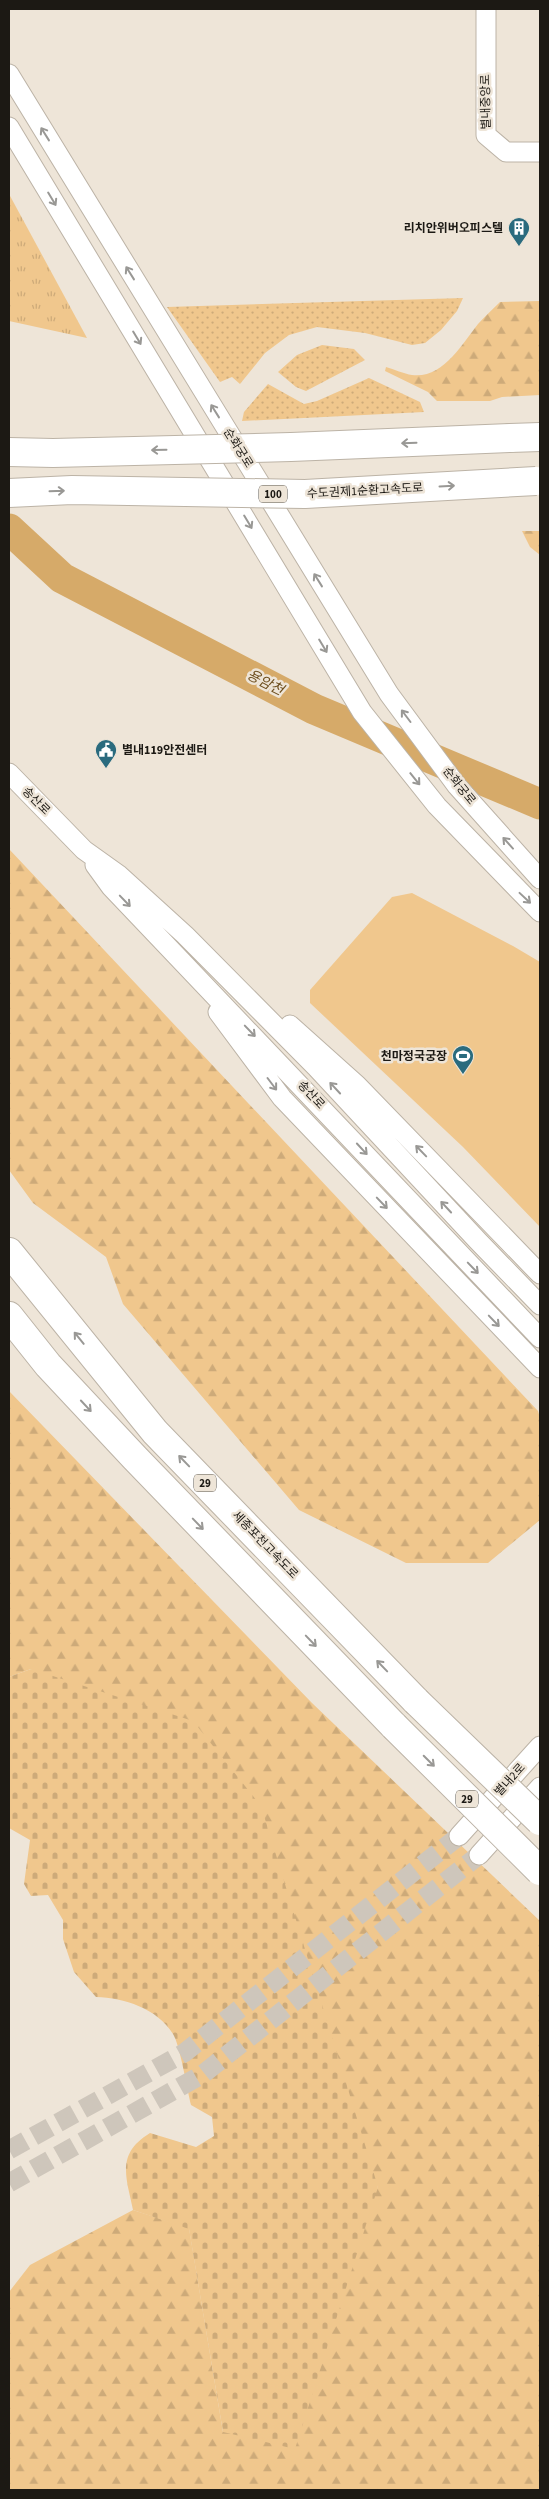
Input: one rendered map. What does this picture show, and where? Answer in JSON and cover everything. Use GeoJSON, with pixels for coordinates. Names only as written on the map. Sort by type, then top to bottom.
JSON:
{"type":"FeatureCollection","features":[{"type":"Feature","properties":{"kind":"highway"},"geometry":{"type":"LineString","coordinates":[[9,452],[53,453],[291,447],[540,437]]}},
{"type":"Feature","properties":{"kind":"highway","name":"수도권제1순환고속도로"},"geometry":{"type":"LineString","coordinates":[[9,493],[72,490],[306,494],[538,481]]}},
{"type":"Feature","properties":{"kind":"highway","name":"세종포천고속도로"},"geometry":{"type":"LineString","coordinates":[[9,1252],[155,1432],[416,1701],[540,1821]]}},
{"type":"Feature","properties":{"kind":"highway","name":"29"},"geometry":{"type":"LineString","coordinates":[[9,1316],[48,1365],[128,1451],[394,1726],[540,1871]]}},
{"type":"Feature","properties":{"kind":"street","name":"별내중앙로"},"geometry":{"type":"LineString","coordinates":[[486,9],[486,135],[506,152],[540,152]]}},
{"type":"Feature","properties":{"kind":"street","name":"순화궁로"},"geometry":{"type":"LineString","coordinates":[[9,74],[389,694],[457,786],[540,879]]}},
{"type":"Feature","properties":{"kind":"street"},"geometry":{"type":"LineString","coordinates":[[9,127],[362,712],[437,806],[540,912]]}},
{"type":"Feature","properties":{"kind":"street","name":"송산로"},"geometry":{"type":"LineString","coordinates":[[9,773],[84,850],[111,887],[540,1338]]}},
{"type":"Feature","properties":{"kind":"street","name":"송산로"},"geometry":{"type":"LineString","coordinates":[[84,850],[119,875],[185,935],[316,1067],[540,1305]]}},
{"type":"Feature","properties":{"kind":"street"},"geometry":{"type":"LineString","coordinates":[[185,935],[324,1054],[357,1085],[540,1274]]}},
{"type":"Feature","properties":{"kind":"street"},"geometry":{"type":"LineString","coordinates":[[169,947],[282,1098],[540,1368]]}},
{"type":"Feature","properties":{"kind":"street","name":"별내2로"},"geometry":{"type":"LineString","coordinates":[[459,1836],[540,1746]]}},
{"type":"Feature","properties":{"kind":"street"},"geometry":{"type":"LineString","coordinates":[[479,1855],[540,1787]]}},
{"type":"Feature","properties":{"kind":"green space"},"geometry":{"type":"Polygon","coordinates":[[[9,194],[87,338],[9,321],[9,194]]]}},
{"type":"Feature","properties":{"kind":"green space"},"geometry":{"type":"Polygon","coordinates":[[[463,298],[457,311],[441,330],[425,343],[412,345],[365,333],[317,327],[289,335],[265,353],[240,384],[232,377],[220,382],[167,307],[463,298]]]}},
{"type":"Feature","properties":{"kind":"green space"},"geometry":{"type":"Polygon","coordinates":[[[540,301],[540,395],[502,397],[490,401],[437,401],[428,392],[385,371],[386,367],[412,375],[423,375],[433,372],[451,358],[478,324],[500,302],[540,301]]]}},
{"type":"Feature","properties":{"kind":"green space"},"geometry":{"type":"Polygon","coordinates":[[[322,345],[354,349],[365,360],[306,391],[296,387],[278,372],[297,355],[322,345]]]}},
{"type":"Feature","properties":{"kind":"green space"},"geometry":{"type":"Polygon","coordinates":[[[369,378],[420,402],[424,412],[242,421],[244,412],[268,384],[304,404],[317,401],[369,378]]]}},
{"type":"Feature","properties":{"kind":"green space"},"geometry":{"type":"Polygon","coordinates":[[[522,531],[540,531],[540,555],[530,547],[522,531]]]}},
{"type":"Feature","properties":{"kind":"green space"},"geometry":{"type":"Polygon","coordinates":[[[9,849],[538,1411],[540,1418],[540,1520],[488,1563],[406,1563],[299,1510],[123,1304],[106,1257],[33,1203],[9,1170],[9,849]]]}},
{"type":"Feature","properties":{"kind":"green space","name":"천마정국궁장"},"geometry":{"type":"Polygon","coordinates":[[[412,893],[540,962],[540,1227],[463,1147],[310,1003],[310,990],[392,897],[412,893]]]}},
{"type":"Feature","properties":{"kind":"green space"},"geometry":{"type":"Polygon","coordinates":[[[9,1391],[312,1703],[540,1921],[540,2490],[9,2490],[9,2292],[30,2265],[133,2210],[189,2228],[223,2432],[378,2187],[31,1669],[9,1677],[9,1391]]]}},
{"type":"Feature","properties":{"kind":"green space"},"geometry":{"type":"Polygon","coordinates":[[[31,1669],[193,1721],[261,1806],[378,2187],[295,2449],[223,2432],[189,2229],[133,2210],[126,2176],[128,2158],[132,2149],[150,2133],[196,2147],[214,2136],[212,2117],[191,2105],[176,2040],[166,2025],[158,2017],[139,2006],[128,2002],[96,1997],[74,1972],[63,1939],[63,1920],[48,1895],[31,1896],[24,1884],[30,1840],[9,1828],[9,1677],[31,1669]]]}},
{"type":"Feature","properties":{"kind":"waterway","name":"용암천"},"geometry":{"type":"LineString","coordinates":[[9,529],[62,578],[314,709],[540,804]]}},
{"type":"Feature","properties":{"kind":"tunnel"},"geometry":{"type":"LineString","coordinates":[[9,2150],[184,2053],[459,1836]]}},
{"type":"Feature","properties":{"kind":"tunnel"},"geometry":{"type":"LineString","coordinates":[[9,2183],[203,2074],[479,1855]]}},
{"type":"Feature","properties":{"kind":"place","name":"리치안위버오피스텔"},"geometry":{"type":"Point","coordinates":[519,247]}},
{"type":"Feature","properties":{"kind":"place","name":"별내119안전센터"},"geometry":{"type":"Point","coordinates":[106,769]}},
{"type":"Feature","properties":{"kind":"place","name":"천마정국궁장"},"geometry":{"type":"Point","coordinates":[463,1075]}}]}
